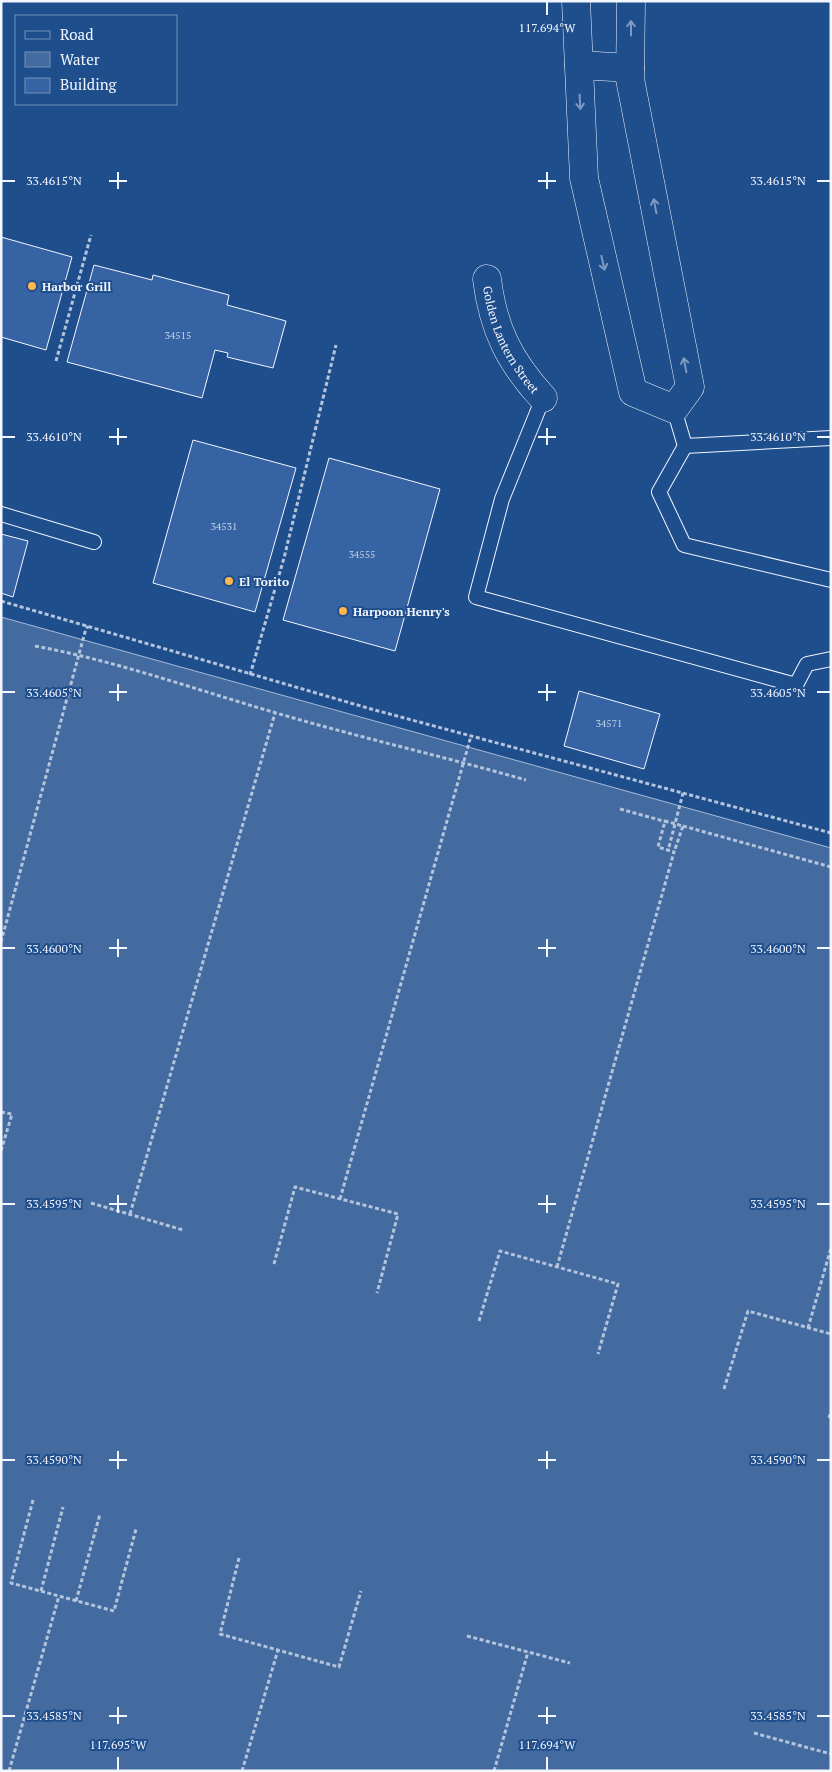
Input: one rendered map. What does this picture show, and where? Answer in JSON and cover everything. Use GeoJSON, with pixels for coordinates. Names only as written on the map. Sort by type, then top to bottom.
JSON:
{"type":"FeatureCollection","features":[{"type":"Feature","properties":{"kind":"street"},"geometry":{"type":"LineString","coordinates":[[576,1],[584,178],[633,392],[674,409],[690,387],[632,89],[630,68],[631,1]]}},
{"type":"Feature","properties":{"kind":"street"},"geometry":{"type":"LineString","coordinates":[[578,65],[630,68]]}},
{"type":"Feature","properties":{"kind":"street","name":"Golden Lantern Street"},"geometry":{"type":"LineString","coordinates":[[487,279],[489,298],[502,340],[524,377],[542,398]]}},
{"type":"Feature","properties":{"kind":"lane"},"geometry":{"type":"LineString","coordinates":[[542,398],[502,499],[476,597],[796,685],[807,664],[831,659]]}},
{"type":"Feature","properties":{"kind":"lane"},"geometry":{"type":"LineString","coordinates":[[674,409],[685,446],[659,492],[684,544],[831,580]]}},
{"type":"Feature","properties":{"kind":"lane"},"geometry":{"type":"LineString","coordinates":[[685,446],[831,438]]}},
{"type":"Feature","properties":{"kind":"lane"},"geometry":{"type":"LineString","coordinates":[[1,514],[94,542]]}},
{"type":"Feature","properties":{"kind":"path"},"geometry":{"type":"LineString","coordinates":[[56,361],[91,235]]}},
{"type":"Feature","properties":{"kind":"path"},"geometry":{"type":"LineString","coordinates":[[250,675],[284,558],[336,345]]}},
{"type":"Feature","properties":{"kind":"path"},"geometry":{"type":"LineString","coordinates":[[1,601],[250,675],[831,832]]}},
{"type":"Feature","properties":{"kind":"path"},"geometry":{"type":"LineString","coordinates":[[1,942],[84,632],[88,626]]}},
{"type":"Feature","properties":{"kind":"path"},"geometry":{"type":"LineString","coordinates":[[35,646],[79,654],[275,713],[526,780]]}},
{"type":"Feature","properties":{"kind":"path"},"geometry":{"type":"LineString","coordinates":[[130,1214],[275,713]]}},
{"type":"Feature","properties":{"kind":"path"},"geometry":{"type":"LineString","coordinates":[[340,1199],[471,736]]}},
{"type":"Feature","properties":{"kind":"path"},"geometry":{"type":"LineString","coordinates":[[670,847],[683,793]]}},
{"type":"Feature","properties":{"kind":"path"},"geometry":{"type":"LineString","coordinates":[[620,808],[831,867]]}},
{"type":"Feature","properties":{"kind":"path"},"geometry":{"type":"LineString","coordinates":[[665,821],[658,847],[674,852]]}},
{"type":"Feature","properties":{"kind":"path"},"geometry":{"type":"LineString","coordinates":[[557,1267],[674,852],[683,826]]}},
{"type":"Feature","properties":{"kind":"path"},"geometry":{"type":"LineString","coordinates":[[1,1112],[12,1114],[1,1151]]}},
{"type":"Feature","properties":{"kind":"path"},"geometry":{"type":"LineString","coordinates":[[274,1264],[295,1187],[398,1214],[377,1293]]}},
{"type":"Feature","properties":{"kind":"path"},"geometry":{"type":"LineString","coordinates":[[90,1203],[183,1230]]}},
{"type":"Feature","properties":{"kind":"path"},"geometry":{"type":"LineString","coordinates":[[808,1328],[831,1248]]}},
{"type":"Feature","properties":{"kind":"path"},"geometry":{"type":"LineString","coordinates":[[480,1321],[500,1251],[618,1284],[598,1354]]}},
{"type":"Feature","properties":{"kind":"path"},"geometry":{"type":"LineString","coordinates":[[724,1389],[748,1311],[831,1334]]}},
{"type":"Feature","properties":{"kind":"path"},"geometry":{"type":"LineString","coordinates":[[829,1418],[831,1411]]}},
{"type":"Feature","properties":{"kind":"path"},"geometry":{"type":"LineString","coordinates":[[33,1500],[11,1583],[114,1611],[136,1529]]}},
{"type":"Feature","properties":{"kind":"path"},"geometry":{"type":"LineString","coordinates":[[41,1591],[63,1507]]}},
{"type":"Feature","properties":{"kind":"path"},"geometry":{"type":"LineString","coordinates":[[76,1600],[100,1514]]}},
{"type":"Feature","properties":{"kind":"path"},"geometry":{"type":"LineString","coordinates":[[239,1558],[220,1634],[339,1667],[361,1591]]}},
{"type":"Feature","properties":{"kind":"path"},"geometry":{"type":"LineString","coordinates":[[9,1771],[59,1596]]}},
{"type":"Feature","properties":{"kind":"path"},"geometry":{"type":"LineString","coordinates":[[468,1636],[570,1664]]}},
{"type":"Feature","properties":{"kind":"path"},"geometry":{"type":"LineString","coordinates":[[242,1771],[278,1650]]}},
{"type":"Feature","properties":{"kind":"path"},"geometry":{"type":"LineString","coordinates":[[494,1771],[528,1652]]}},
{"type":"Feature","properties":{"kind":"path"},"geometry":{"type":"LineString","coordinates":[[754,1732],[831,1754]]}},
{"type":"Feature","properties":{"kind":"water"},"geometry":{"type":"Polygon","coordinates":[[[1,617],[831,848],[831,1771],[1,1771],[1,617]]]}},
{"type":"Feature","properties":{"kind":"building"},"geometry":{"type":"Polygon","coordinates":[[[1,237],[72,257],[46,350],[1,337],[1,237]]]}},
{"type":"Feature","properties":{"kind":"building"},"geometry":{"type":"Polygon","coordinates":[[[94,265],[152,280],[153,275],[229,295],[227,305],[286,321],[273,368],[227,357],[228,353],[215,350],[202,398],[67,362],[94,265]]]}},
{"type":"Feature","properties":{"kind":"building"},"geometry":{"type":"Polygon","coordinates":[[[193,440],[296,468],[255,612],[153,583],[193,440]]]}},
{"type":"Feature","properties":{"kind":"building"},"geometry":{"type":"Polygon","coordinates":[[[329,458],[440,489],[395,651],[283,620],[329,458]]]}},
{"type":"Feature","properties":{"kind":"building"},"geometry":{"type":"Polygon","coordinates":[[[1,534],[28,541],[13,597],[1,593],[1,534]]]}},
{"type":"Feature","properties":{"kind":"building"},"geometry":{"type":"Polygon","coordinates":[[[579,691],[660,714],[644,769],[564,746],[579,691]]]}},
{"type":"Feature","properties":{"kind":"place","name":"Harbor Grill"},"geometry":{"type":"Point","coordinates":[32,286]}},
{"type":"Feature","properties":{"kind":"place","name":"El Torito"},"geometry":{"type":"Point","coordinates":[229,581]}},
{"type":"Feature","properties":{"kind":"place","name":"Harpoon Henry's"},"geometry":{"type":"Point","coordinates":[343,611]}}]}
